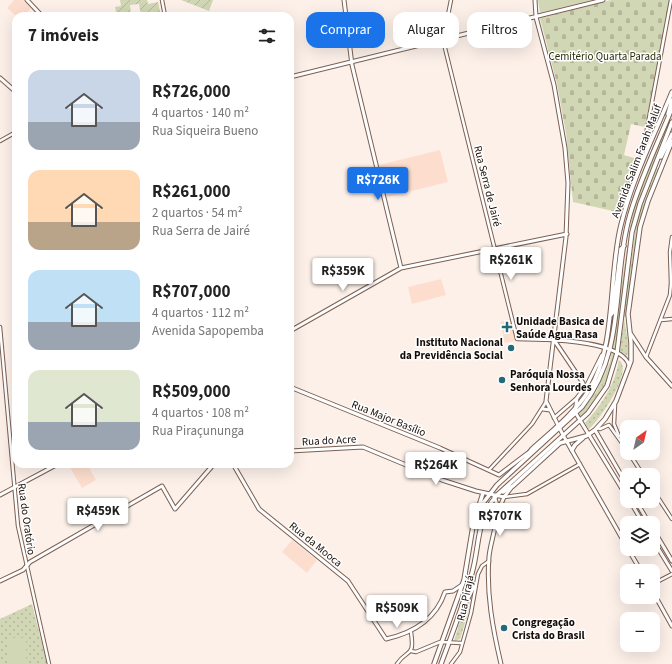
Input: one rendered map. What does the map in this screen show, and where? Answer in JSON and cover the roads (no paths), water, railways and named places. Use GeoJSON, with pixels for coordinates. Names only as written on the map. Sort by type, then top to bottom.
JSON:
{"type":"FeatureCollection","features":[{"type":"Feature","properties":{"kind":"highway","name":"Avenida Salim Farah Maluf"},"geometry":{"type":"LineString","coordinates":[[559,427],[574,410],[592,385],[600,369],[610,316],[620,229],[657,123],[672,92]]}},
{"type":"Feature","properties":{"kind":"highway"},"geometry":{"type":"LineString","coordinates":[[669,117],[668,110],[672,100]]}},
{"type":"Feature","properties":{"kind":"highway","name":"Avenida Salim Farah Maluf"},"geometry":{"type":"LineString","coordinates":[[524,462],[532,449],[575,414],[591,396],[599,382],[610,350],[628,222],[672,108]]}},
{"type":"Feature","properties":{"kind":"highway","name":"Avenida Salim Farah Maluf"},"geometry":{"type":"LineString","coordinates":[[496,497],[579,421],[602,394],[611,377],[617,353],[631,236],[637,214],[672,122]]}},
{"type":"Feature","properties":{"kind":"highway"},"geometry":{"type":"LineString","coordinates":[[650,178],[672,134]]}},
{"type":"Feature","properties":{"kind":"highway"},"geometry":{"type":"LineString","coordinates":[[572,450],[575,445],[596,429],[605,419],[616,401],[629,367],[632,352],[628,314],[640,227],[648,201],[672,141]]}},
{"type":"Feature","properties":{"kind":"highway"},"geometry":{"type":"LineString","coordinates":[[610,316],[613,312],[621,249],[624,246]]}},
{"type":"Feature","properties":{"kind":"highway"},"geometry":{"type":"LineString","coordinates":[[478,512],[491,494],[559,427]]}},
{"type":"Feature","properties":{"kind":"highway"},"geometry":{"type":"LineString","coordinates":[[441,664],[473,572],[481,522],[486,510],[496,497],[513,486],[558,445],[588,435]]}},
{"type":"Feature","properties":{"kind":"highway"},"geometry":{"type":"LineString","coordinates":[[434,664],[462,585],[473,526],[483,493]]}},
{"type":"Feature","properties":{"kind":"highway"},"geometry":{"type":"LineString","coordinates":[[461,605],[466,602],[475,584]]}},
{"type":"Feature","properties":{"kind":"main road"},"geometry":{"type":"LineString","coordinates":[[27,0],[38,12]]}},
{"type":"Feature","properties":{"kind":"main road"},"geometry":{"type":"LineString","coordinates":[[344,0],[351,63],[401,268]]}},
{"type":"Feature","properties":{"kind":"main road"},"geometry":{"type":"LineString","coordinates":[[535,0],[536,17],[554,85],[565,148],[568,203],[567,234],[546,401],[563,435],[620,534]]}},
{"type":"Feature","properties":{"kind":"main road"},"geometry":{"type":"LineString","coordinates":[[459,36],[603,0]]}},
{"type":"Feature","properties":{"kind":"main road"},"geometry":{"type":"LineString","coordinates":[[294,76],[411,48]]}},
{"type":"Feature","properties":{"kind":"main road"},"geometry":{"type":"LineString","coordinates":[[0,78],[12,88]]}},
{"type":"Feature","properties":{"kind":"main road"},"geometry":{"type":"LineString","coordinates":[[294,329],[401,268],[495,250],[567,234]]}},
{"type":"Feature","properties":{"kind":"main road"},"geometry":{"type":"LineString","coordinates":[[631,334],[637,346],[672,386]]}},
{"type":"Feature","properties":{"kind":"main road"},"geometry":{"type":"LineString","coordinates":[[554,340],[610,350],[626,360],[629,367]]}},
{"type":"Feature","properties":{"kind":"main road"},"geometry":{"type":"LineString","coordinates":[[554,340],[583,383],[583,390]]}},
{"type":"Feature","properties":{"kind":"main road"},"geometry":{"type":"LineString","coordinates":[[553,350],[557,348],[561,350]]}},
{"type":"Feature","properties":{"kind":"main road"},"geometry":{"type":"LineString","coordinates":[[604,350],[583,390],[577,398],[574,410],[579,421],[620,486]]}},
{"type":"Feature","properties":{"kind":"main road","name":"Rua Major Basílio"},"geometry":{"type":"LineString","coordinates":[[294,389],[502,475]]}},
{"type":"Feature","properties":{"kind":"main road"},"geometry":{"type":"LineString","coordinates":[[543,409],[550,410]]}},
{"type":"Feature","properties":{"kind":"main road"},"geometry":{"type":"LineString","coordinates":[[596,429],[620,472]]}},
{"type":"Feature","properties":{"kind":"main road","name":"Rua do Acre"},"geometry":{"type":"LineString","coordinates":[[294,451],[363,448],[442,480],[483,493],[491,494]]}},
{"type":"Feature","properties":{"kind":"main road","name":"Avenida Salim Farah Maluf"},"geometry":{"type":"LineString","coordinates":[[502,475],[532,449]]}},
{"type":"Feature","properties":{"kind":"main road"},"geometry":{"type":"LineString","coordinates":[[0,496],[51,468]]}},
{"type":"Feature","properties":{"kind":"main road"},"geometry":{"type":"LineString","coordinates":[[0,581],[26,566],[30,562],[162,486],[175,509],[211,468]]}},
{"type":"Feature","properties":{"kind":"main road","name":"Rua da Mooca"},"geometry":{"type":"LineString","coordinates":[[235,468],[259,509],[348,581],[386,639],[411,632]]}},
{"type":"Feature","properties":{"kind":"main road"},"geometry":{"type":"LineString","coordinates":[[497,512],[504,497],[513,486]]}},
{"type":"Feature","properties":{"kind":"main road"},"geometry":{"type":"LineString","coordinates":[[491,494],[496,497],[504,497]]}},
{"type":"Feature","properties":{"kind":"main road"},"geometry":{"type":"LineString","coordinates":[[496,497],[498,504],[489,561],[492,626],[501,664]]}},
{"type":"Feature","properties":{"kind":"main road"},"geometry":{"type":"LineString","coordinates":[[660,541],[672,561]]}},
{"type":"Feature","properties":{"kind":"main road"},"geometry":{"type":"LineString","coordinates":[[660,552],[672,572]]}},
{"type":"Feature","properties":{"kind":"main road"},"geometry":{"type":"LineString","coordinates":[[411,632],[433,614],[446,592],[453,591],[462,585]]}},
{"type":"Feature","properties":{"kind":"main road"},"geometry":{"type":"LineString","coordinates":[[660,604],[672,626]]}},
{"type":"Feature","properties":{"kind":"street"},"geometry":{"type":"LineString","coordinates":[[162,0],[164,12]]}},
{"type":"Feature","properties":{"kind":"street","name":"Rua Serra de Jairé"},"geometry":{"type":"LineString","coordinates":[[449,12],[451,0]]}},
{"type":"Feature","properties":{"kind":"street"},"geometry":{"type":"LineString","coordinates":[[640,170],[671,1]]}},
{"type":"Feature","properties":{"kind":"street","name":"Rua Serra de Jairé"},"geometry":{"type":"LineString","coordinates":[[445,48],[518,339],[554,340]]}},
{"type":"Feature","properties":{"kind":"street"},"geometry":{"type":"LineString","coordinates":[[648,121],[657,123]]}},
{"type":"Feature","properties":{"kind":"street"},"geometry":{"type":"LineString","coordinates":[[647,129],[657,123]]}},
{"type":"Feature","properties":{"kind":"street"},"geometry":{"type":"LineString","coordinates":[[0,141],[12,134]]}},
{"type":"Feature","properties":{"kind":"street"},"geometry":{"type":"LineString","coordinates":[[646,357],[671,292],[669,256],[672,236]]}},
{"type":"Feature","properties":{"kind":"street"},"geometry":{"type":"LineString","coordinates":[[661,320],[672,319]]}},
{"type":"Feature","properties":{"kind":"street","name":"Rua do Oratório"},"geometry":{"type":"LineString","coordinates":[[0,327],[12,465]]}},
{"type":"Feature","properties":{"kind":"street"},"geometry":{"type":"LineString","coordinates":[[554,418],[577,398]]}},
{"type":"Feature","properties":{"kind":"street"},"geometry":{"type":"LineString","coordinates":[[489,470],[532,424],[543,409],[546,401]]}},
{"type":"Feature","properties":{"kind":"street"},"geometry":{"type":"LineString","coordinates":[[616,401],[613,420],[619,437]]}},
{"type":"Feature","properties":{"kind":"street"},"geometry":{"type":"LineString","coordinates":[[596,429],[609,425],[619,437]]}},
{"type":"Feature","properties":{"kind":"street"},"geometry":{"type":"LineString","coordinates":[[504,497],[527,494],[580,464]]}},
{"type":"Feature","properties":{"kind":"street","name":"Rua do Oratório"},"geometry":{"type":"LineString","coordinates":[[12,468],[18,527],[48,664]]}},
{"type":"Feature","properties":{"kind":"street"},"geometry":{"type":"LineString","coordinates":[[660,500],[672,518]]}},
{"type":"Feature","properties":{"kind":"street","name":"Rua Pirajá"},"geometry":{"type":"LineString","coordinates":[[451,664],[460,652],[461,643],[471,613],[475,584],[480,569],[489,561]]}},
{"type":"Feature","properties":{"kind":"street"},"geometry":{"type":"LineString","coordinates":[[660,580],[672,572]]}},
{"type":"Feature","properties":{"kind":"street"},"geometry":{"type":"LineString","coordinates":[[397,664],[411,651],[411,632]]}},
{"type":"Feature","properties":{"kind":"street"},"geometry":{"type":"LineString","coordinates":[[411,651],[416,652],[442,642],[461,643]]}},
{"type":"Feature","properties":{"kind":"place","name":"Unidade Basica de Saúde Agua Rasa"},"geometry":{"type":"Point","coordinates":[507,327]}},
{"type":"Feature","properties":{"kind":"place","name":"Instituto Nacional da Previdência Social"},"geometry":{"type":"Point","coordinates":[511,348]}},
{"type":"Feature","properties":{"kind":"place","name":"Paróquia Nossa Senhora Lourdes"},"geometry":{"type":"Point","coordinates":[502,380]}},
{"type":"Feature","properties":{"kind":"place","name":"Congregação Crista do Brasil"},"geometry":{"type":"Point","coordinates":[504,628]}},
{"type":"Feature","properties":{"kind":"park label","name":"Cemitério Quarta Parada"},"geometry":{"type":"Point","coordinates":[605,56]}}]}
